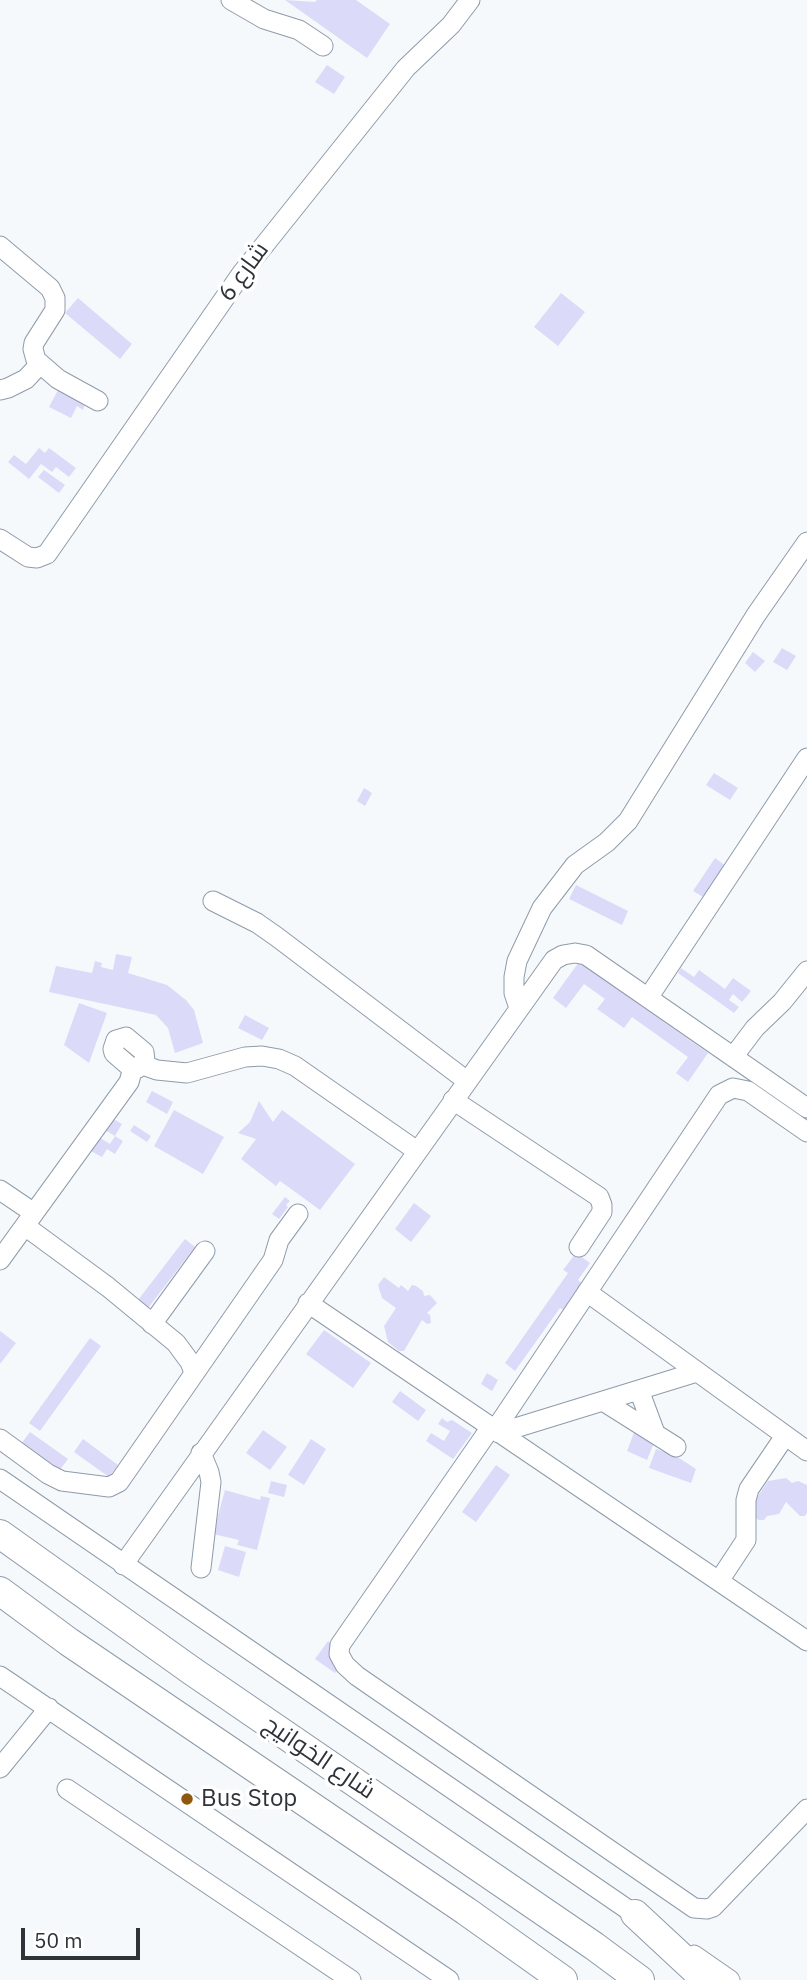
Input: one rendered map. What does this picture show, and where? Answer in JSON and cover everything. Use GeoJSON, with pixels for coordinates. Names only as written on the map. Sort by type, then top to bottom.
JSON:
{"type":"FeatureCollection","features":[{"type":"Feature","properties":{"kind":"highway","name":"شارع الخوانيج"},"geometry":{"type":"LineString","coordinates":[[0,1534],[192,1671],[640,1980]]}},
{"type":"Feature","properties":{"kind":"highway","name":"شارع الخوانيج"},"geometry":{"type":"LineString","coordinates":[[0,1591],[69,1642],[466,1911],[563,1980]]}},
{"type":"Feature","properties":{"kind":"highway"},"geometry":{"type":"LineString","coordinates":[[635,1914],[706,1980]]}},
{"type":"Feature","properties":{"kind":"street"},"geometry":{"type":"LineString","coordinates":[[231,0],[258,16],[299,30],[323,46]]}},
{"type":"Feature","properties":{"kind":"street","name":"شارع 6"},"geometry":{"type":"LineString","coordinates":[[0,539],[28,557],[37,558],[47,554],[257,253],[406,68],[451,25],[470,0]]}},
{"type":"Feature","properties":{"kind":"street"},"geometry":{"type":"LineString","coordinates":[[0,246],[50,288],[55,298],[55,310],[33,349],[36,360],[58,379],[98,401]]}},
{"type":"Feature","properties":{"kind":"street"},"geometry":{"type":"LineString","coordinates":[[0,390],[26,379],[40,365]]}},
{"type":"Feature","properties":{"kind":"street"},"geometry":{"type":"LineString","coordinates":[[519,1008],[514,993],[517,961],[542,908],[575,865],[607,842],[628,821],[756,615],[807,542]]}},
{"type":"Feature","properties":{"kind":"street"},"geometry":{"type":"LineString","coordinates":[[648,998],[807,758]]}},
{"type":"Feature","properties":{"kind":"street"},"geometry":{"type":"LineString","coordinates":[[213,901],[257,923],[277,937],[467,1081]]}},
{"type":"Feature","properties":{"kind":"street"},"geometry":{"type":"LineString","coordinates":[[123,1565],[554,960],[575,953],[586,955],[807,1108]]}},
{"type":"Feature","properties":{"kind":"street"},"geometry":{"type":"LineString","coordinates":[[733,1057],[755,1028],[782,1002],[807,971]]}},
{"type":"Feature","properties":{"kind":"street"},"geometry":{"type":"LineString","coordinates":[[0,1260],[125,1088],[138,1066],[187,1073],[245,1057],[279,1059],[295,1066],[416,1151]]}},
{"type":"Feature","properties":{"kind":"street"},"geometry":{"type":"LineString","coordinates":[[807,1132],[748,1091],[733,1088],[719,1095],[495,1430],[340,1645],[339,1654],[345,1665],[357,1676],[694,1908],[701,1910],[713,1907],[807,1809]]}},
{"type":"Feature","properties":{"kind":"street"},"geometry":{"type":"LineString","coordinates":[[453,1100],[599,1197],[602,1212],[579,1247]]}},
{"type":"Feature","properties":{"kind":"street"},"geometry":{"type":"LineString","coordinates":[[0,1190],[29,1219],[184,1352],[194,1373]]}},
{"type":"Feature","properties":{"kind":"street"},"geometry":{"type":"LineString","coordinates":[[0,1439],[55,1478],[103,1487],[114,1486],[273,1260],[279,1240],[298,1214]]}},
{"type":"Feature","properties":{"kind":"street"},"geometry":{"type":"LineString","coordinates":[[152,1324],[205,1251]]}},
{"type":"Feature","properties":{"kind":"street"},"geometry":{"type":"LineString","coordinates":[[587,1292],[807,1451]]}},
{"type":"Feature","properties":{"kind":"street"},"geometry":{"type":"LineString","coordinates":[[308,1303],[807,1641]]}},
{"type":"Feature","properties":{"kind":"street"},"geometry":{"type":"LineString","coordinates":[[495,1430],[697,1372]]}},
{"type":"Feature","properties":{"kind":"street"},"geometry":{"type":"LineString","coordinates":[[639,1390],[655,1433]]}},
{"type":"Feature","properties":{"kind":"street"},"geometry":{"type":"LineString","coordinates":[[603,1401],[676,1447]]}},
{"type":"Feature","properties":{"kind":"street"},"geometry":{"type":"LineString","coordinates":[[719,1581],[746,1540],[746,1500],[749,1489],[785,1436]]}},
{"type":"Feature","properties":{"kind":"street"},"geometry":{"type":"LineString","coordinates":[[201,1453],[211,1482],[201,1568]]}},
{"type":"Feature","properties":{"kind":"street"},"geometry":{"type":"LineString","coordinates":[[0,1479],[730,1980]]}},
{"type":"Feature","properties":{"kind":"street"},"geometry":{"type":"LineString","coordinates":[[0,1676],[449,1980]]}},
{"type":"Feature","properties":{"kind":"street"},"geometry":{"type":"LineString","coordinates":[[0,1768],[49,1708]]}},
{"type":"Feature","properties":{"kind":"street"},"geometry":{"type":"LineString","coordinates":[[67,1789],[351,1980]]}},
{"type":"Feature","properties":{"kind":"building"},"geometry":{"type":"Polygon","coordinates":[[[285,0],[356,0],[390,24],[367,58],[285,0]]]}},
{"type":"Feature","properties":{"kind":"building"},"geometry":{"type":"Polygon","coordinates":[[[327,65],[345,77],[334,94],[315,82],[327,65]]]}},
{"type":"Feature","properties":{"kind":"building"},"geometry":{"type":"Polygon","coordinates":[[[561,293],[585,312],[558,346],[534,327],[561,293]]]}},
{"type":"Feature","properties":{"kind":"building"},"geometry":{"type":"Polygon","coordinates":[[[78,298],[132,344],[120,359],[65,313],[78,298]]]}},
{"type":"Feature","properties":{"kind":"building"},"geometry":{"type":"Polygon","coordinates":[[[58,390],[85,404],[83,410],[77,406],[71,418],[49,407],[58,390]]]}},
{"type":"Feature","properties":{"kind":"building"},"geometry":{"type":"Polygon","coordinates":[[[39,448],[45,453],[49,448],[76,468],[69,477],[56,467],[52,472],[41,464],[29,479],[8,462],[14,455],[26,464],[39,448]]]}},
{"type":"Feature","properties":{"kind":"building"},"geometry":{"type":"Polygon","coordinates":[[[44,470],[65,485],[59,493],[38,477],[44,470]]]}},
{"type":"Feature","properties":{"kind":"building"},"geometry":{"type":"Polygon","coordinates":[[[782,648],[796,656],[787,670],[773,662],[782,648]]]}},
{"type":"Feature","properties":{"kind":"building"},"geometry":{"type":"Polygon","coordinates":[[[753,652],[765,661],[755,672],[745,663],[753,652]]]}},
{"type":"Feature","properties":{"kind":"building"},"geometry":{"type":"Polygon","coordinates":[[[714,773],[738,788],[730,800],[706,785],[714,773]]]}},
{"type":"Feature","properties":{"kind":"building"},"geometry":{"type":"Polygon","coordinates":[[[364,788],[372,793],[365,806],[357,801],[364,788]]]}},
{"type":"Feature","properties":{"kind":"building"},"geometry":{"type":"Polygon","coordinates":[[[715,858],[726,866],[705,898],[693,891],[715,858]]]}},
{"type":"Feature","properties":{"kind":"building"},"geometry":{"type":"Polygon","coordinates":[[[576,885],[628,911],[622,925],[569,899],[576,885]]]}},
{"type":"Feature","properties":{"kind":"building"},"geometry":{"type":"Polygon","coordinates":[[[116,954],[132,957],[128,973],[167,985],[186,1000],[194,1010],[203,1043],[175,1053],[168,1028],[156,1015],[49,992],[56,966],[92,973],[95,961],[102,963],[101,967],[113,970],[116,954]]]}},
{"type":"Feature","properties":{"kind":"building"},"geometry":{"type":"Polygon","coordinates":[[[579,962],[708,1053],[688,1082],[676,1073],[688,1057],[632,1017],[624,1028],[597,1009],[605,999],[584,984],[566,1008],[553,998],[579,962]]]}},
{"type":"Feature","properties":{"kind":"building"},"geometry":{"type":"Polygon","coordinates":[[[681,968],[694,977],[699,970],[725,989],[733,978],[751,991],[742,1002],[733,994],[729,1000],[739,1007],[734,1013],[678,973],[681,968]]]}},
{"type":"Feature","properties":{"kind":"building"},"geometry":{"type":"Polygon","coordinates":[[[79,1003],[107,1013],[89,1063],[64,1045],[79,1003]]]}},
{"type":"Feature","properties":{"kind":"building"},"geometry":{"type":"Polygon","coordinates":[[[245,1015],[269,1028],[262,1040],[238,1028],[245,1015]]]}},
{"type":"Feature","properties":{"kind":"building"},"geometry":{"type":"Polygon","coordinates":[[[152,1091],[173,1102],[167,1114],[146,1102],[152,1091]]]}},
{"type":"Feature","properties":{"kind":"building"},"geometry":{"type":"Polygon","coordinates":[[[259,1101],[273,1122],[282,1110],[355,1164],[320,1210],[280,1181],[276,1186],[241,1159],[256,1139],[238,1133],[250,1122],[259,1101]]]}},
{"type":"Feature","properties":{"kind":"building"},"geometry":{"type":"Polygon","coordinates":[[[174,1110],[224,1137],[203,1174],[154,1146],[174,1110]]]}},
{"type":"Feature","properties":{"kind":"building"},"geometry":{"type":"Polygon","coordinates":[[[110,1117],[122,1124],[115,1136],[103,1129],[110,1117]]]}},
{"type":"Feature","properties":{"kind":"building"},"geometry":{"type":"Polygon","coordinates":[[[134,1125],[151,1136],[147,1142],[130,1131],[134,1125]]]}},
{"type":"Feature","properties":{"kind":"building"},"geometry":{"type":"Polygon","coordinates":[[[97,1136],[110,1144],[115,1136],[123,1141],[115,1154],[107,1149],[102,1157],[89,1150],[97,1136]]]}},
{"type":"Feature","properties":{"kind":"building"},"geometry":{"type":"Polygon","coordinates":[[[285,1197],[290,1201],[279,1219],[272,1214],[285,1197]]]}},
{"type":"Feature","properties":{"kind":"building"},"geometry":{"type":"Polygon","coordinates":[[[414,1203],[431,1216],[411,1242],[395,1229],[414,1203]]]}},
{"type":"Feature","properties":{"kind":"building"},"geometry":{"type":"Polygon","coordinates":[[[185,1239],[195,1247],[148,1308],[138,1300],[185,1239]]]}},
{"type":"Feature","properties":{"kind":"building"},"geometry":{"type":"Polygon","coordinates":[[[576,1253],[590,1263],[578,1280],[584,1285],[565,1311],[560,1308],[515,1371],[505,1363],[568,1273],[563,1270],[576,1253]]]}},
{"type":"Feature","properties":{"kind":"building"},"geometry":{"type":"Polygon","coordinates":[[[384,1277],[408,1291],[412,1285],[416,1286],[423,1291],[424,1296],[430,1295],[437,1303],[427,1313],[431,1323],[427,1324],[422,1320],[404,1351],[399,1351],[388,1342],[384,1326],[396,1308],[382,1298],[378,1285],[384,1277]]]}},
{"type":"Feature","properties":{"kind":"building"},"geometry":{"type":"Polygon","coordinates":[[[324,1330],[371,1363],[353,1388],[306,1354],[324,1330]]]}},
{"type":"Feature","properties":{"kind":"building"},"geometry":{"type":"Polygon","coordinates":[[[0,1331],[16,1343],[0,1364],[0,1331]]]}},
{"type":"Feature","properties":{"kind":"building"},"geometry":{"type":"Polygon","coordinates":[[[90,1338],[101,1346],[40,1431],[29,1423],[90,1338]]]}},
{"type":"Feature","properties":{"kind":"building"},"geometry":{"type":"Polygon","coordinates":[[[487,1373],[498,1380],[492,1391],[481,1384],[487,1373]]]}},
{"type":"Feature","properties":{"kind":"building"},"geometry":{"type":"Polygon","coordinates":[[[400,1391],[426,1410],[418,1421],[392,1402],[400,1391]]]}},
{"type":"Feature","properties":{"kind":"building"},"geometry":{"type":"Polygon","coordinates":[[[442,1418],[447,1422],[452,1420],[472,1433],[453,1459],[426,1441],[431,1433],[444,1441],[450,1431],[438,1424],[442,1418]]]}},
{"type":"Feature","properties":{"kind":"building"},"geometry":{"type":"Polygon","coordinates":[[[263,1430],[287,1447],[270,1470],[246,1453],[263,1430]]]}},
{"type":"Feature","properties":{"kind":"building"},"geometry":{"type":"Polygon","coordinates":[[[635,1430],[656,1438],[647,1460],[627,1451],[635,1430]]]}},
{"type":"Feature","properties":{"kind":"building"},"geometry":{"type":"Polygon","coordinates":[[[30,1432],[68,1459],[59,1471],[21,1444],[30,1432]]]}},
{"type":"Feature","properties":{"kind":"building"},"geometry":{"type":"Polygon","coordinates":[[[83,1439],[118,1465],[109,1477],[74,1452],[83,1439]]]}},
{"type":"Feature","properties":{"kind":"building"},"geometry":{"type":"Polygon","coordinates":[[[311,1439],[326,1449],[304,1485],[288,1475],[311,1439]]]}},
{"type":"Feature","properties":{"kind":"building"},"geometry":{"type":"Polygon","coordinates":[[[656,1449],[676,1456],[696,1469],[691,1483],[649,1468],[656,1449]]]}},
{"type":"Feature","properties":{"kind":"building"},"geometry":{"type":"Polygon","coordinates":[[[496,1465],[510,1475],[476,1522],[462,1512],[496,1465]]]}},
{"type":"Feature","properties":{"kind":"building"},"geometry":{"type":"Polygon","coordinates":[[[786,1478],[792,1483],[798,1481],[807,1485],[805,1516],[800,1516],[786,1502],[779,1514],[767,1516],[764,1520],[751,1515],[750,1508],[768,1481],[786,1478]]]}},
{"type":"Feature","properties":{"kind":"building"},"geometry":{"type":"Polygon","coordinates":[[[271,1481],[287,1485],[284,1497],[268,1493],[271,1481]]]}},
{"type":"Feature","properties":{"kind":"building"},"geometry":{"type":"Polygon","coordinates":[[[225,1490],[260,1500],[261,1496],[270,1498],[257,1550],[237,1545],[239,1540],[213,1534],[225,1490]]]}},
{"type":"Feature","properties":{"kind":"building"},"geometry":{"type":"Polygon","coordinates":[[[225,1546],[246,1552],[239,1577],[218,1570],[225,1546]]]}},
{"type":"Feature","properties":{"kind":"building"},"geometry":{"type":"Polygon","coordinates":[[[328,1641],[336,1647],[340,1666],[335,1673],[315,1659],[328,1641]]]}},
{"type":"Feature","properties":{"kind":"place","name":"Bus Stop"},"geometry":{"type":"Point","coordinates":[187,1799]}}]}
